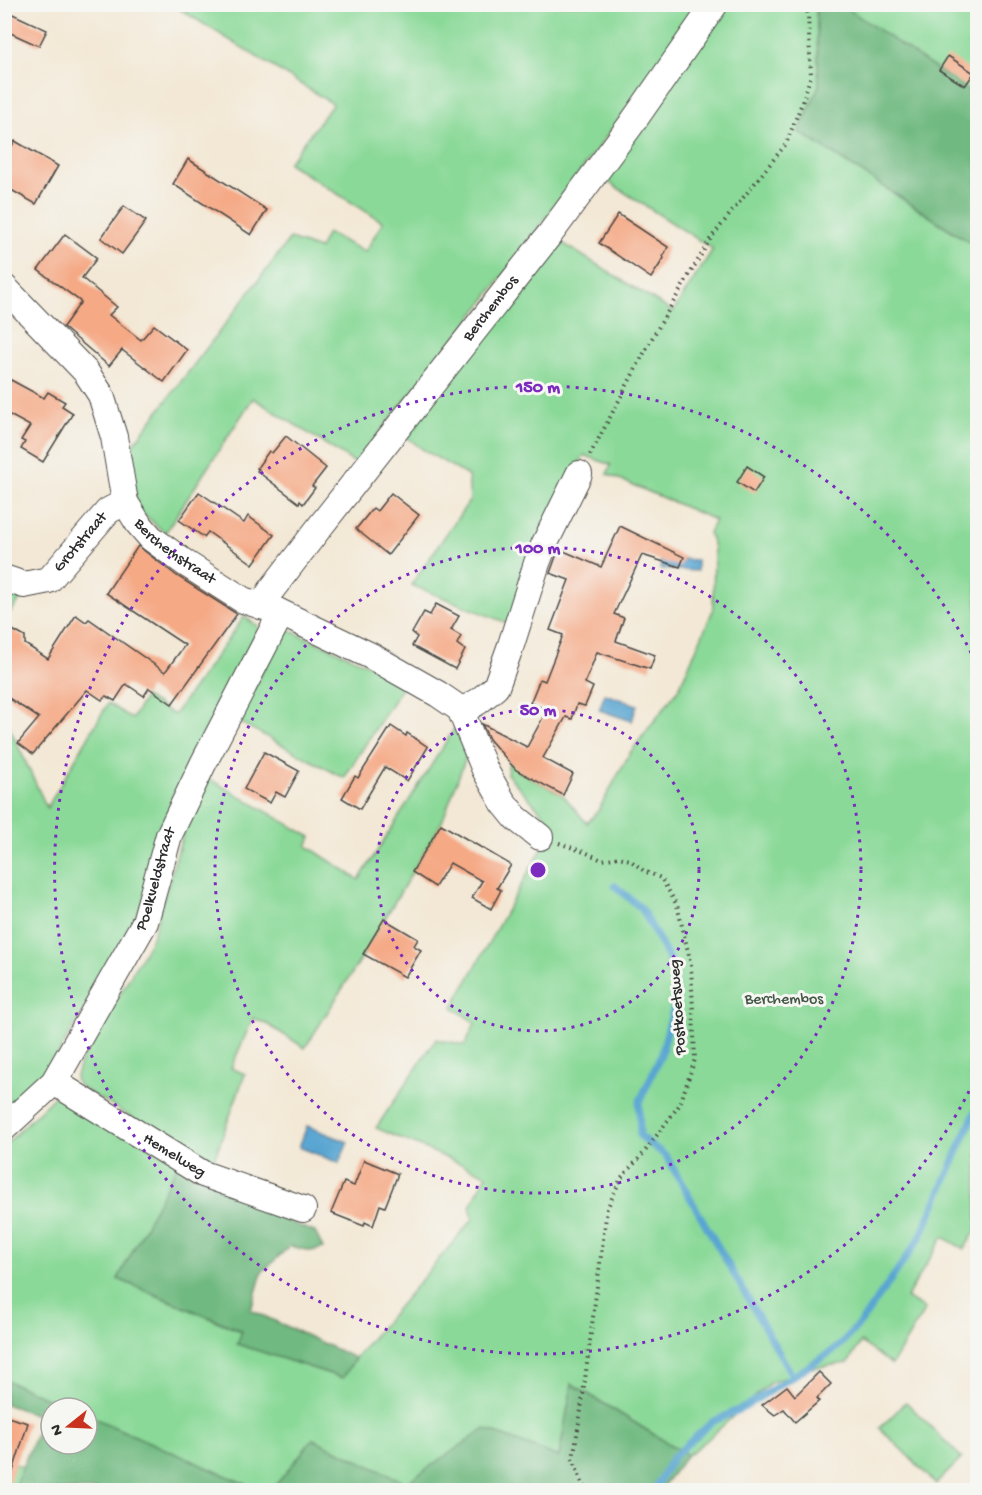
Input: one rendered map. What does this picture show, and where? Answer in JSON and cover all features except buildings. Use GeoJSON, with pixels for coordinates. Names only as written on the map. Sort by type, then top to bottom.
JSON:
{"type":"FeatureCollection","features":[{"type":"Feature","properties":{"kind":"street","name":"Berchembos"},"geometry":{"type":"LineString","coordinates":[[269,609],[272,589],[550,234],[630,126],[715,4]]}},
{"type":"Feature","properties":{"kind":"street","name":"Berchemstraat"},"geometry":{"type":"LineString","coordinates":[[4,287],[86,372],[102,395],[114,437],[124,502],[138,524],[151,538],[243,600],[269,609],[370,656],[460,709]]}},
{"type":"Feature","properties":{"kind":"street"},"geometry":{"type":"LineString","coordinates":[[540,837],[516,818],[503,802],[485,770],[460,709],[469,707],[496,687],[544,545],[579,474]]}},
{"type":"Feature","properties":{"kind":"street","name":"Grotstraat"},"geometry":{"type":"LineString","coordinates":[[4,578],[24,585],[49,580],[108,511],[124,502]]}},
{"type":"Feature","properties":{"kind":"street","name":"Poelkveldstraat"},"geometry":{"type":"LineString","coordinates":[[4,1128],[54,1082],[145,922],[169,835],[275,625],[269,609]]}},
{"type":"Feature","properties":{"kind":"street","name":"Hemelweg"},"geometry":{"type":"LineString","coordinates":[[54,1082],[203,1174],[303,1209]]}},
{"type":"Feature","properties":{"kind":"path"},"geometry":{"type":"LineString","coordinates":[[579,474],[651,340],[711,238],[786,144],[811,75],[806,4]]}},
{"type":"Feature","properties":{"kind":"path","name":"Postkoetsweg"},"geometry":{"type":"LineString","coordinates":[[540,837],[602,860],[619,857],[630,860],[644,871],[661,878],[677,905],[691,964],[695,1059],[680,1104],[621,1178],[607,1209],[573,1458],[587,1491]]}},
{"type":"Feature","properties":{"kind":"green space"},"geometry":{"type":"Polygon","coordinates":[[[173,5],[704,5],[479,308],[355,463],[253,398],[165,533],[137,508],[128,451],[290,239],[319,249],[327,233],[365,252],[383,222],[288,163],[333,104],[173,5]]]}},
{"type":"Feature","properties":{"kind":"green space"},"geometry":{"type":"Polygon","coordinates":[[[727,5],[816,5],[819,86],[799,132],[977,247],[977,1229],[964,1249],[943,1237],[906,1298],[925,1309],[892,1365],[861,1342],[848,1363],[811,1368],[770,1383],[706,1441],[687,1455],[572,1384],[559,1457],[485,1429],[406,1483],[313,1439],[272,1490],[259,1490],[99,1421],[99,1396],[42,1396],[5,1380],[5,1145],[58,1093],[179,1162],[118,1279],[242,1332],[237,1344],[343,1378],[355,1358],[473,1219],[470,1206],[487,1175],[376,1128],[436,1039],[465,1045],[475,1023],[453,1007],[555,827],[507,774],[509,762],[520,772],[563,795],[587,823],[598,811],[630,753],[679,688],[713,610],[714,548],[709,533],[715,520],[607,474],[611,465],[584,455],[552,516],[512,625],[411,585],[470,500],[468,476],[422,449],[403,434],[556,239],[673,312],[713,249],[602,178],[727,5]]]}},
{"type":"Feature","properties":{"kind":"green space"},"geometry":{"type":"Polygon","coordinates":[[[816,5],[842,5],[977,97],[977,247],[799,132],[819,86],[816,5]]]}},
{"type":"Feature","properties":{"kind":"green space"},"geometry":{"type":"Polygon","coordinates":[[[842,5],[977,5],[977,97],[842,5]]]}},
{"type":"Feature","properties":{"kind":"green space"},"geometry":{"type":"Polygon","coordinates":[[[5,588],[23,596],[5,619],[5,588]]]}},
{"type":"Feature","properties":{"kind":"green space"},"geometry":{"type":"Polygon","coordinates":[[[244,617],[258,626],[259,635],[135,920],[51,1066],[32,1090],[4,1114],[4,725],[7,722],[47,808],[108,703],[132,719],[145,697],[174,715],[244,617]]]}},
{"type":"Feature","properties":{"kind":"green space"},"geometry":{"type":"Polygon","coordinates":[[[284,628],[406,681],[344,778],[237,721],[284,628]]]}},
{"type":"Feature","properties":{"kind":"green space"},"geometry":{"type":"Polygon","coordinates":[[[456,726],[466,757],[442,822],[305,1048],[253,1018],[231,1068],[245,1074],[212,1165],[80,1087],[75,1079],[80,1063],[152,938],[183,834],[208,778],[311,837],[307,846],[359,880],[456,726]]]}},
{"type":"Feature","properties":{"kind":"green space"},"geometry":{"type":"Polygon","coordinates":[[[179,1162],[282,1219],[315,1232],[323,1248],[311,1251],[290,1246],[262,1272],[251,1310],[355,1358],[343,1378],[237,1344],[242,1331],[118,1279],[179,1162]]]}},
{"type":"Feature","properties":{"kind":"green space"},"geometry":{"type":"Polygon","coordinates":[[[5,1380],[42,1396],[39,1396],[39,1416],[5,1404],[5,1380]]]}},
{"type":"Feature","properties":{"kind":"green space"},"geometry":{"type":"Polygon","coordinates":[[[572,1384],[687,1455],[660,1490],[272,1490],[313,1439],[406,1483],[485,1429],[559,1457],[572,1384]]]}},
{"type":"Feature","properties":{"kind":"green space"},"geometry":{"type":"Polygon","coordinates":[[[906,1402],[962,1458],[936,1484],[880,1428],[906,1402]]]}},
{"type":"Feature","properties":{"kind":"green space"},"geometry":{"type":"Polygon","coordinates":[[[99,1420],[259,1490],[13,1490],[39,1427],[39,1456],[99,1456],[99,1420]]]}},
{"type":"Feature","properties":{"kind":"green space"},"geometry":{"type":"Polygon","coordinates":[[[4,1462],[23,1466],[13,1490],[5,1490],[4,1462]]]}},
{"type":"Feature","properties":{"kind":"water"},"geometry":{"type":"Polygon","coordinates":[[[661,558],[697,560],[697,571],[660,569],[661,558]]]}},
{"type":"Feature","properties":{"kind":"water"},"geometry":{"type":"Polygon","coordinates":[[[605,694],[637,705],[632,721],[599,710],[605,694]]]}},
{"type":"Feature","properties":{"kind":"water"},"geometry":{"type":"Polygon","coordinates":[[[307,1126],[348,1142],[339,1163],[299,1147],[307,1126]]]}},
{"type":"Feature","properties":{"kind":"waterway"},"geometry":{"type":"LineString","coordinates":[[615,886],[642,909],[670,961],[676,998],[661,1055],[639,1103],[640,1136],[666,1156],[793,1377]]}},
{"type":"Feature","properties":{"kind":"waterway"},"geometry":{"type":"LineString","coordinates":[[654,1490],[673,1457],[712,1422],[745,1407],[837,1348],[862,1321],[920,1238],[978,1105]]}}]}
